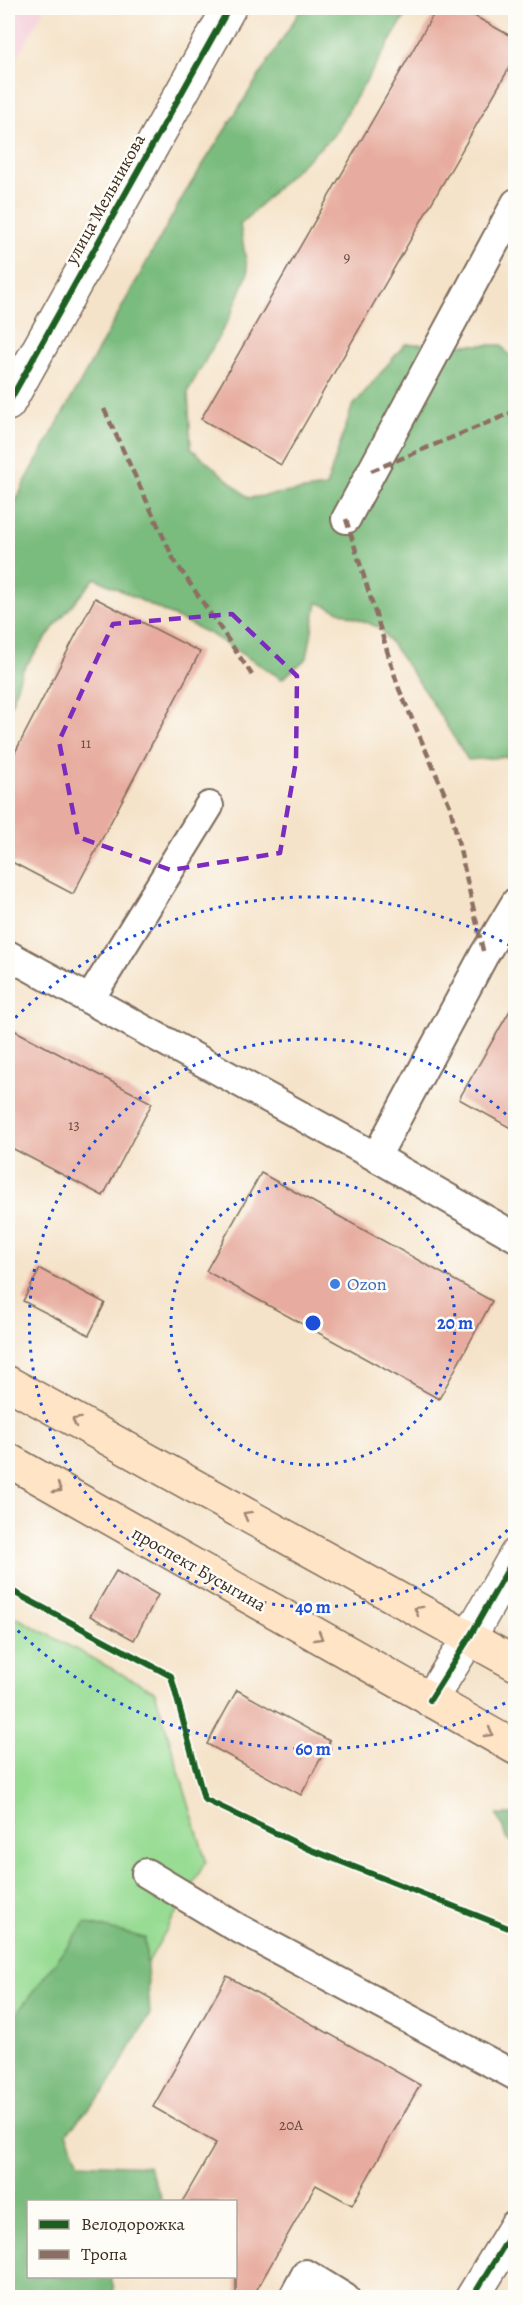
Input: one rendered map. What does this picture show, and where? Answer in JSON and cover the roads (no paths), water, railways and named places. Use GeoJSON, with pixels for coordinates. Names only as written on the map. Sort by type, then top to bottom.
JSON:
{"type":"FeatureCollection","features":[{"type":"Feature","properties":{"kind":"main road"},"geometry":{"type":"LineString","coordinates":[[8,1383],[516,1664]]}},
{"type":"Feature","properties":{"kind":"main road","name":"проспект Бусыгина"},"geometry":{"type":"LineString","coordinates":[[9,1464],[516,1748]]}},
{"type":"Feature","properties":{"kind":"street","name":"улица Мельникова"},"geometry":{"type":"LineString","coordinates":[[8,404],[16,369],[229,8]]}},
{"type":"Feature","properties":{"kind":"street"},"geometry":{"type":"LineString","coordinates":[[430,1700],[469,1638],[516,1555]]}},
{"type":"Feature","properties":{"kind":"street"},"geometry":{"type":"LineString","coordinates":[[471,2298],[516,2226]]}},
{"type":"Feature","properties":{"kind":"lane"},"geometry":{"type":"LineString","coordinates":[[346,519],[516,203]]}},
{"type":"Feature","properties":{"kind":"lane"},"geometry":{"type":"LineString","coordinates":[[90,999],[209,806]]}},
{"type":"Feature","properties":{"kind":"lane"},"geometry":{"type":"LineString","coordinates":[[376,1157],[479,964],[516,902]]}},
{"type":"Feature","properties":{"kind":"lane"},"geometry":{"type":"LineString","coordinates":[[8,955],[376,1157],[516,1238]]}},
{"type":"Feature","properties":{"kind":"lane"},"geometry":{"type":"LineString","coordinates":[[146,1873],[236,1927],[516,2076]]}},
{"type":"Feature","properties":{"kind":"lane"},"geometry":{"type":"LineString","coordinates":[[293,2298],[306,2274],[345,2298]]}},
{"type":"Feature","properties":{"kind":"place","name":"Ozon"},"geometry":{"type":"Point","coordinates":[335,1284]}}]}
